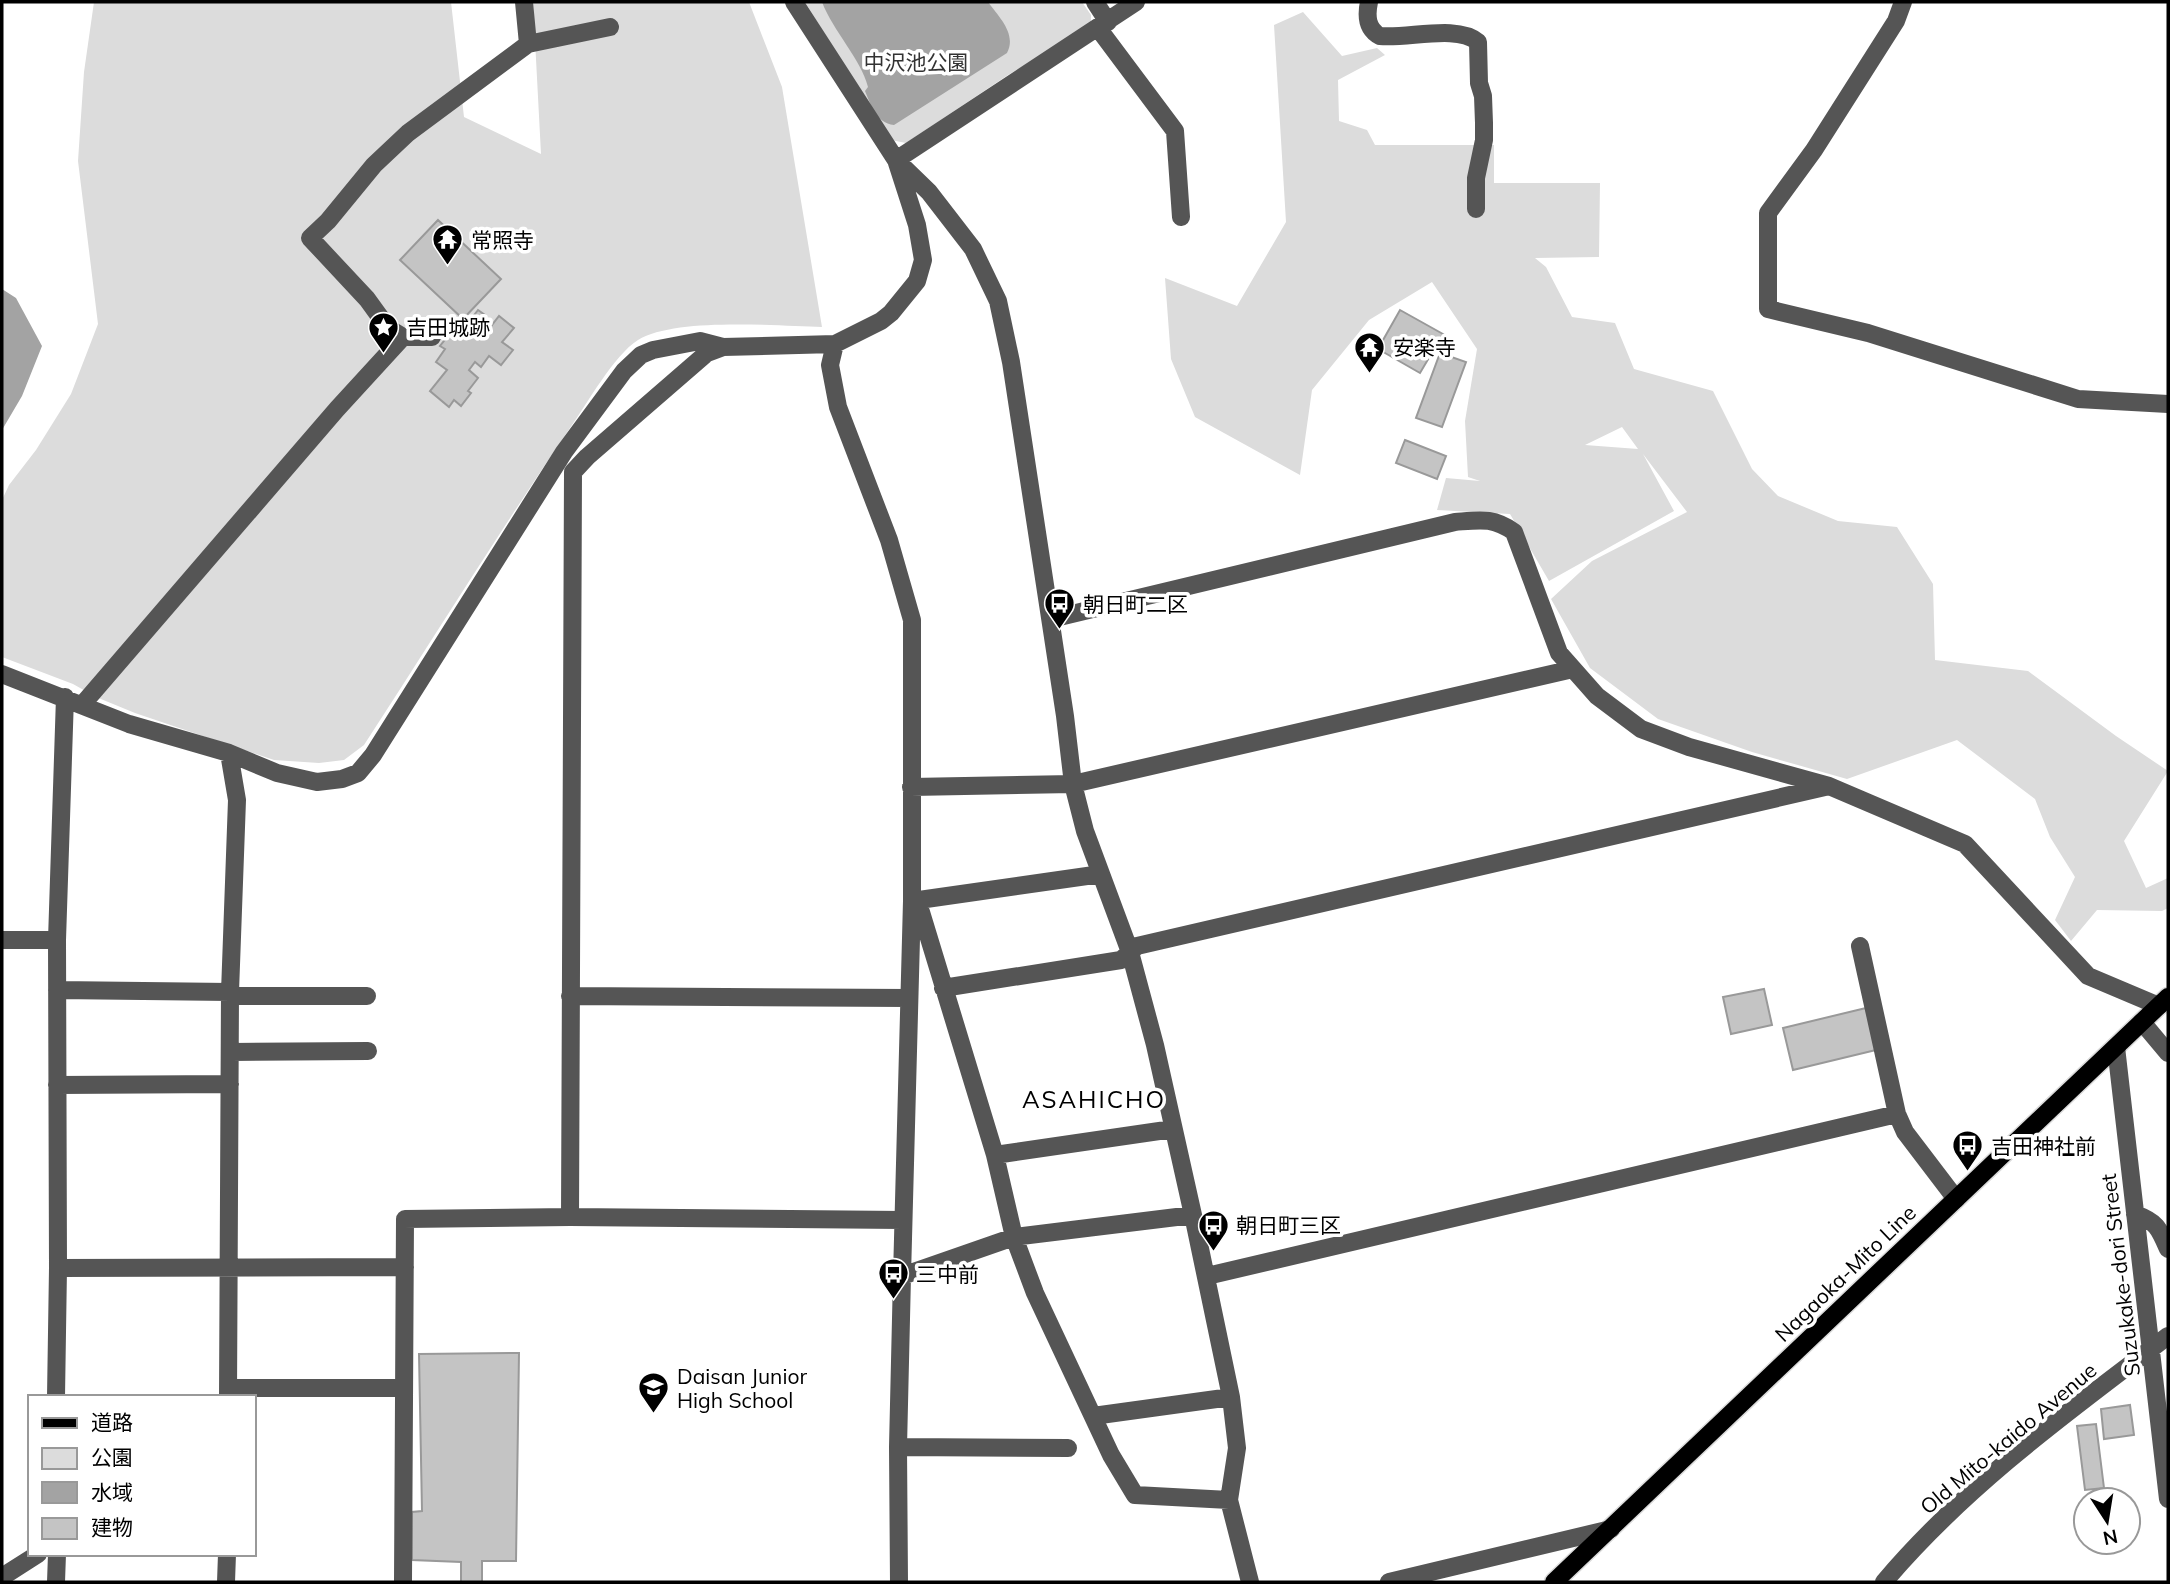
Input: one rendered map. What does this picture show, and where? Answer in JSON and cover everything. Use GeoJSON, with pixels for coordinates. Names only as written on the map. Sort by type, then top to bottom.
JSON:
{"type":"FeatureCollection","features":[{"type":"Feature","properties":{"kind":"main road","name":"Nagaoka-Mito Line"},"geometry":{"type":"LineString","coordinates":[[1554,1582],[2164,1001]]}},
{"type":"Feature","properties":{"kind":"street"},"geometry":{"type":"LineString","coordinates":[[524,2],[528,44]]}},
{"type":"Feature","properties":{"kind":"street"},"geometry":{"type":"LineString","coordinates":[[794,2],[896,160],[929,192],[973,249],[998,301],[1011,362],[1051,619],[1073,784],[1085,831],[1130,953],[1155,1045],[1207,1276],[1231,1397],[1237,1448],[1229,1500],[1250,1582]]}},
{"type":"Feature","properties":{"kind":"street"},"geometry":{"type":"LineString","coordinates":[[1095,2],[1103,25],[1175,131],[1181,217]]}},
{"type":"Feature","properties":{"kind":"street"},"geometry":{"type":"LineString","coordinates":[[896,160],[1136,2]]}},
{"type":"Feature","properties":{"kind":"street"},"geometry":{"type":"LineString","coordinates":[[1369,2],[1368,21],[1372,32],[1380,37],[1460,34],[1478,42],[1479,83],[1485,123],[1476,178],[1476,209]]}},
{"type":"Feature","properties":{"kind":"street"},"geometry":{"type":"LineString","coordinates":[[1903,2],[1896,21],[1814,150],[1768,213],[1768,309],[1868,333],[2078,399],[2168,404]]}},
{"type":"Feature","properties":{"kind":"street"},"geometry":{"type":"LineString","coordinates":[[432,337],[402,337],[388,328],[367,299],[310,238],[328,221],[374,165],[408,133],[528,44],[610,27]]}},
{"type":"Feature","properties":{"kind":"street"},"geometry":{"type":"LineString","coordinates":[[2,674],[129,723],[229,753],[277,773],[317,782],[342,779],[358,773],[373,755],[564,452],[624,371],[641,355],[653,350],[701,341],[723,347],[835,344],[881,321],[891,313],[917,281],[923,260],[917,225],[896,160]]}},
{"type":"Feature","properties":{"kind":"street"},"geometry":{"type":"LineString","coordinates":[[82,705],[402,337]]}},
{"type":"Feature","properties":{"kind":"street"},"geometry":{"type":"LineString","coordinates":[[835,344],[830,365],[838,407],[889,540],[912,620],[912,901],[898,1447],[899,1582]]}},
{"type":"Feature","properties":{"kind":"street"},"geometry":{"type":"LineString","coordinates":[[570,1217],[573,472],[707,353],[723,347]]}},
{"type":"Feature","properties":{"kind":"street"},"geometry":{"type":"LineString","coordinates":[[1051,619],[1442,525],[1484,520],[1500,522],[1514,532],[1559,653],[1597,696],[1641,729],[1689,747],[1829,786],[1965,844],[2088,976],[2164,1001]]}},
{"type":"Feature","properties":{"kind":"street"},"geometry":{"type":"LineString","coordinates":[[911,787],[1073,784],[1573,669]]}},
{"type":"Feature","properties":{"kind":"street"},"geometry":{"type":"LineString","coordinates":[[56,1395],[57,940],[65,697]]}},
{"type":"Feature","properties":{"kind":"street"},"geometry":{"type":"LineString","coordinates":[[229,753],[237,800],[230,994],[228,1392],[404,1388]]}},
{"type":"Feature","properties":{"kind":"street"},"geometry":{"type":"LineString","coordinates":[[943,988],[1121,960],[1137,946],[1829,786]]}},
{"type":"Feature","properties":{"kind":"street"},"geometry":{"type":"LineString","coordinates":[[912,901],[1101,874]]}},
{"type":"Feature","properties":{"kind":"street"},"geometry":{"type":"LineString","coordinates":[[912,901],[921,912],[995,1155],[1014,1237],[1035,1293],[1111,1455],[1135,1495],[1229,1500]]}},
{"type":"Feature","properties":{"kind":"street"},"geometry":{"type":"LineString","coordinates":[[2,940],[57,940]]}},
{"type":"Feature","properties":{"kind":"street"},"geometry":{"type":"LineString","coordinates":[[1860,946],[1897,1114],[1905,1132],[1956,1199]]}},
{"type":"Feature","properties":{"kind":"street"},"geometry":{"type":"LineString","coordinates":[[57,990],[367,996]]}},
{"type":"Feature","properties":{"kind":"street"},"geometry":{"type":"LineString","coordinates":[[570,996],[909,998]]}},
{"type":"Feature","properties":{"kind":"street"},"geometry":{"type":"LineString","coordinates":[[2142,1022],[2168,1053]]}},
{"type":"Feature","properties":{"kind":"street","name":"Suzukake-dori Street"},"geometry":{"type":"LineString","coordinates":[[2116,1047],[2151,1349],[2162,1384],[2168,1499]]}},
{"type":"Feature","properties":{"kind":"street"},"geometry":{"type":"LineString","coordinates":[[231,1052],[368,1051]]}},
{"type":"Feature","properties":{"kind":"street"},"geometry":{"type":"LineString","coordinates":[[57,1085],[230,1084]]}},
{"type":"Feature","properties":{"kind":"street"},"geometry":{"type":"LineString","coordinates":[[1207,1276],[1897,1114]]}},
{"type":"Feature","properties":{"kind":"street"},"geometry":{"type":"LineString","coordinates":[[995,1155],[1173,1129]]}},
{"type":"Feature","properties":{"kind":"street"},"geometry":{"type":"LineString","coordinates":[[2135,1214],[2152,1220],[2168,1249]]}},
{"type":"Feature","properties":{"kind":"street"},"geometry":{"type":"LineString","coordinates":[[902,1276],[1014,1237],[1193,1215]]}},
{"type":"Feature","properties":{"kind":"street"},"geometry":{"type":"LineString","coordinates":[[403,1582],[405,1219],[570,1217],[903,1220]]}},
{"type":"Feature","properties":{"kind":"street"},"geometry":{"type":"LineString","coordinates":[[58,1268],[405,1267]]}},
{"type":"Feature","properties":{"kind":"street","name":"Old Mito-kaido Avenue"},"geometry":{"type":"LineString","coordinates":[[1884,1582],[1938,1524],[1993,1474],[2168,1336]]}},
{"type":"Feature","properties":{"kind":"street"},"geometry":{"type":"LineString","coordinates":[[1093,1416],[1231,1397]]}},
{"type":"Feature","properties":{"kind":"street"},"geometry":{"type":"LineString","coordinates":[[898,1447],[1068,1448]]}},
{"type":"Feature","properties":{"kind":"street"},"geometry":{"type":"LineString","coordinates":[[1389,1582],[1611,1528]]}},
{"type":"Feature","properties":{"kind":"street"},"geometry":{"type":"LineString","coordinates":[[2,1577],[35,1556]]}},
{"type":"Feature","properties":{"kind":"street"},"geometry":{"type":"LineString","coordinates":[[56,1582],[57,1556]]}},
{"type":"Feature","properties":{"kind":"street"},"geometry":{"type":"LineString","coordinates":[[226,1582],[227,1556]]}},
{"type":"Feature","properties":{"kind":"green space"},"geometry":{"type":"Polygon","coordinates":[[[94,2],[451,2],[464,117],[541,154],[533,2],[749,2],[782,87],[822,327],[727,324],[676,328],[655,333],[629,347],[601,381],[364,745],[344,760],[319,763],[274,760],[135,713],[73,684],[2,657],[2,500],[9,485],[36,450],[71,394],[98,324],[78,161],[84,72],[94,2]]]}},
{"type":"Feature","properties":{"kind":"green space","name":"中沢池公園"},"geometry":{"type":"Polygon","coordinates":[[[805,2],[1082,2],[1091,15],[1091,26],[1008,75],[906,143],[891,140],[805,2]]]}},
{"type":"Feature","properties":{"kind":"green space"},"geometry":{"type":"Polygon","coordinates":[[[1303,12],[1342,56],[1377,48],[1385,55],[1338,80],[1339,121],[1367,130],[1375,145],[1494,145],[1494,183],[1600,183],[1599,257],[1535,258],[1546,267],[1572,317],[1615,323],[1634,369],[1713,391],[1752,469],[1778,496],[1838,521],[1897,527],[1933,584],[1935,660],[2028,671],[2168,771],[2124,841],[2146,888],[2168,878],[2168,908],[2162,911],[2097,910],[2071,941],[2055,920],[2075,877],[2050,837],[2035,799],[1957,740],[1847,779],[1752,752],[1658,719],[1590,668],[1551,599],[1592,561],[1687,512],[1643,454],[1674,511],[1549,581],[1510,514],[1437,510],[1446,478],[1480,481],[1468,477],[1465,421],[1477,349],[1432,282],[1369,320],[1312,390],[1300,475],[1195,417],[1171,359],[1165,278],[1237,306],[1286,222],[1274,25],[1303,12]],[[1622,427],[1585,445],[1638,449],[1622,427]]]}},
{"type":"Feature","properties":{"kind":"water","name":"中沢池公園"},"geometry":{"type":"Polygon","coordinates":[[[822,2],[988,2],[1008,32],[1010,46],[1007,53],[894,125],[888,124],[875,113],[865,91],[868,87],[864,76],[822,2]]]}},
{"type":"Feature","properties":{"kind":"water"},"geometry":{"type":"Polygon","coordinates":[[[2,289],[16,298],[42,346],[22,396],[2,430],[2,289]]]}},
{"type":"Feature","properties":{"kind":"building"},"geometry":{"type":"Polygon","coordinates":[[[438,220],[501,279],[463,319],[400,260],[438,220]]]}},
{"type":"Feature","properties":{"kind":"building"},"geometry":{"type":"Polygon","coordinates":[[[478,310],[485,315],[479,323],[488,330],[499,316],[514,328],[502,342],[513,350],[501,365],[489,356],[481,367],[475,362],[469,370],[478,378],[468,391],[471,393],[461,406],[454,400],[449,407],[430,391],[447,370],[436,362],[445,349],[440,346],[451,332],[457,337],[478,310]]]}},
{"type":"Feature","properties":{"kind":"building"},"geometry":{"type":"Polygon","coordinates":[[[1400,310],[1443,334],[1420,373],[1378,349],[1400,310]]]}},
{"type":"Feature","properties":{"kind":"building"},"geometry":{"type":"Polygon","coordinates":[[[1440,353],[1466,362],[1442,427],[1416,418],[1440,353]]]}},
{"type":"Feature","properties":{"kind":"building"},"geometry":{"type":"Polygon","coordinates":[[[1405,440],[1446,456],[1437,479],[1396,463],[1405,440]]]}},
{"type":"Feature","properties":{"kind":"building"},"geometry":{"type":"Polygon","coordinates":[[[1764,989],[1772,1025],[1731,1034],[1723,997],[1764,989]]]}},
{"type":"Feature","properties":{"kind":"building"},"geometry":{"type":"Polygon","coordinates":[[[1866,1008],[1876,1050],[1793,1070],[1783,1028],[1866,1008]]]}},
{"type":"Feature","properties":{"kind":"building"},"geometry":{"type":"Polygon","coordinates":[[[519,1353],[516,1561],[482,1561],[482,1582],[461,1582],[461,1562],[412,1560],[412,1512],[422,1511],[419,1354],[519,1353]]]}},
{"type":"Feature","properties":{"kind":"building"},"geometry":{"type":"Polygon","coordinates":[[[2130,1405],[2134,1435],[2104,1439],[2101,1409],[2130,1405]]]}},
{"type":"Feature","properties":{"kind":"building"},"geometry":{"type":"Polygon","coordinates":[[[2096,1424],[2104,1486],[2084,1486],[2077,1426],[2096,1424]]]}},
{"type":"Feature","properties":{"kind":"place","name":"常照寺"},"geometry":{"type":"Point","coordinates":[448,267]}},
{"type":"Feature","properties":{"kind":"place","name":"吉田城跡"},"geometry":{"type":"Point","coordinates":[383,354]}},
{"type":"Feature","properties":{"kind":"place","name":"安楽寺"},"geometry":{"type":"Point","coordinates":[1370,374]}},
{"type":"Feature","properties":{"kind":"place","name":"朝日町二区"},"geometry":{"type":"Point","coordinates":[1060,631]}},
{"type":"Feature","properties":{"kind":"place","name":"吉田神社前"},"geometry":{"type":"Point","coordinates":[1968,1173]}},
{"type":"Feature","properties":{"kind":"place","name":"朝日町三区"},"geometry":{"type":"Point","coordinates":[1213,1252]}},
{"type":"Feature","properties":{"kind":"place","name":"三中前"},"geometry":{"type":"Point","coordinates":[893,1301]}},
{"type":"Feature","properties":{"kind":"place","name":"Daisan Junior High School"},"geometry":{"type":"Point","coordinates":[654,1415]}},
{"type":"Feature","properties":{"kind":"district","name":"ASAHICHO"},"geometry":{"type":"Point","coordinates":[1094,1099]}}]}
